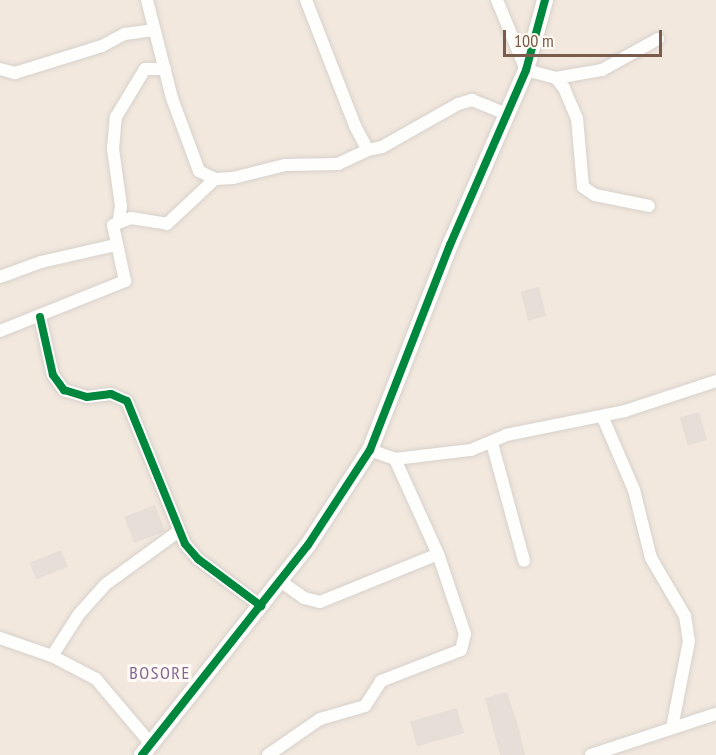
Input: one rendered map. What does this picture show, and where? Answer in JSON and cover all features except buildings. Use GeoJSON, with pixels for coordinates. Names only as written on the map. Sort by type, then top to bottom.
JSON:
{"type":"FeatureCollection","features":[{"type":"Feature","properties":{"kind":"street"},"geometry":{"type":"LineString","coordinates":[[147,0],[153,30],[199,171],[214,179]]}},
{"type":"Feature","properties":{"kind":"street"},"geometry":{"type":"LineString","coordinates":[[306,0],[355,126],[368,150]]}},
{"type":"Feature","properties":{"kind":"street"},"geometry":{"type":"LineString","coordinates":[[497,0],[526,70]]}},
{"type":"Feature","properties":{"kind":"street"},"geometry":{"type":"LineString","coordinates":[[0,638],[52,656],[96,679],[146,752],[336,506],[370,450],[526,70],[545,0]]}},
{"type":"Feature","properties":{"kind":"street"},"geometry":{"type":"LineString","coordinates":[[0,69],[15,73],[102,46],[126,34],[153,30]]}},
{"type":"Feature","properties":{"kind":"street"},"geometry":{"type":"LineString","coordinates":[[526,70],[556,78],[602,70],[658,39]]}},
{"type":"Feature","properties":{"kind":"street"},"geometry":{"type":"LineString","coordinates":[[0,331],[40,317],[125,281],[112,232],[119,219],[121,206],[113,149],[116,117],[145,69],[165,69]]}},
{"type":"Feature","properties":{"kind":"street"},"geometry":{"type":"LineString","coordinates":[[556,78],[577,118],[582,187],[594,195],[648,206]]}},
{"type":"Feature","properties":{"kind":"street"},"geometry":{"type":"LineString","coordinates":[[119,219],[167,224],[214,179],[285,165],[338,164],[368,150],[382,147],[458,104],[472,100],[506,114]]}},
{"type":"Feature","properties":{"kind":"street"},"geometry":{"type":"LineString","coordinates":[[0,277],[41,262],[115,244]]}},
{"type":"Feature","properties":{"kind":"street"},"geometry":{"type":"LineString","coordinates":[[40,317],[53,375],[64,390],[87,397],[111,394],[127,401],[179,531],[198,559],[261,606]]}},
{"type":"Feature","properties":{"kind":"street"},"geometry":{"type":"LineString","coordinates":[[370,450],[395,459],[471,450],[492,443],[506,435],[603,417],[716,381]]}},
{"type":"Feature","properties":{"kind":"street"},"geometry":{"type":"LineString","coordinates":[[603,417],[634,490],[651,558],[685,616],[689,641],[672,728]]}},
{"type":"Feature","properties":{"kind":"street"},"geometry":{"type":"LineString","coordinates":[[492,443],[524,561]]}},
{"type":"Feature","properties":{"kind":"street"},"geometry":{"type":"LineString","coordinates":[[268,755],[320,720],[364,706],[381,681],[461,650],[465,634],[438,554],[395,459]]}},
{"type":"Feature","properties":{"kind":"street"},"geometry":{"type":"LineString","coordinates":[[52,656],[79,614],[106,584],[179,531]]}},
{"type":"Feature","properties":{"kind":"street"},"geometry":{"type":"LineString","coordinates":[[280,581],[304,598],[320,602],[438,554]]}},
{"type":"Feature","properties":{"kind":"street"},"geometry":{"type":"LineString","coordinates":[[591,755],[716,714]]}},
{"type":"Feature","properties":{"kind":"shaded area"},"geometry":{"type":"Polygon","coordinates":[[[0,0],[716,0],[716,755],[0,755],[0,0]]]}},
{"type":"Feature","properties":{"kind":"cycle path"},"geometry":{"type":"LineString","coordinates":[[142,755],[308,545],[370,450],[450,245],[526,70],[545,0]]}},
{"type":"Feature","properties":{"kind":"cycle path"},"geometry":{"type":"LineString","coordinates":[[40,317],[53,375],[64,390],[87,397],[111,394],[127,401],[185,544],[198,559],[261,606]]}},
{"type":"Feature","properties":{"kind":"district","name":"BOSORE"},"geometry":{"type":"Point","coordinates":[160,673]}}]}
